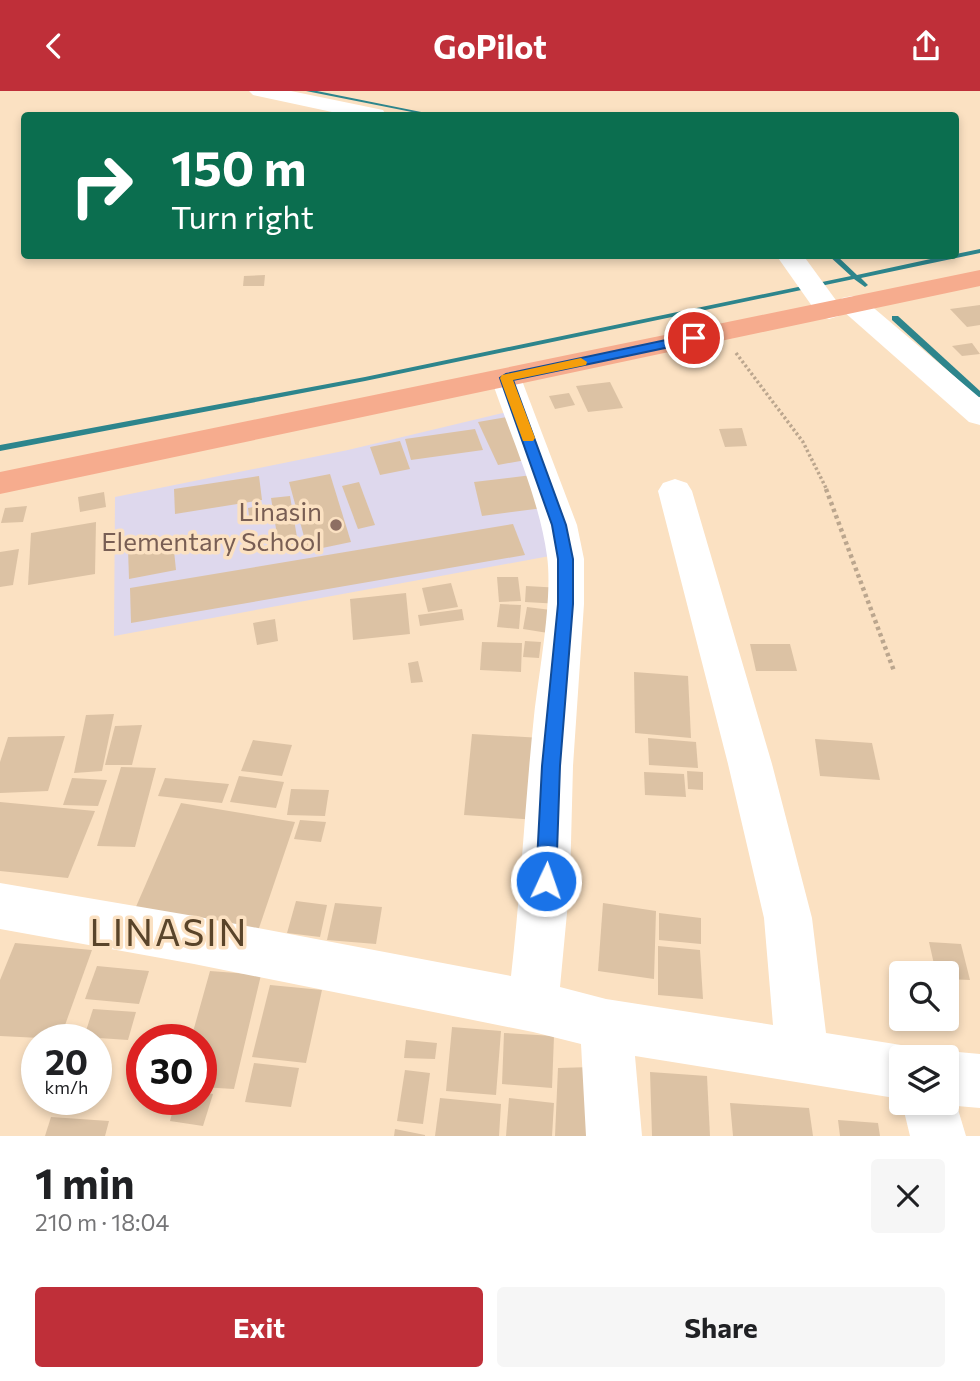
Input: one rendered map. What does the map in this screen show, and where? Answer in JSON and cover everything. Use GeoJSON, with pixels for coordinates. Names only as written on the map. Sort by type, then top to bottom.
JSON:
{"type":"FeatureCollection","features":[{"type":"Feature","properties":{"kind":"main road"},"geometry":{"type":"LineString","coordinates":[[0,483],[720,332],[827,298],[980,278]]}},
{"type":"Feature","properties":{"kind":"street"},"geometry":{"type":"LineString","coordinates":[[260,91],[361,112]]}},
{"type":"Feature","properties":{"kind":"street"},"geometry":{"type":"LineString","coordinates":[[793,259],[827,298],[980,415]]}},
{"type":"Feature","properties":{"kind":"street"},"geometry":{"type":"LineString","coordinates":[[506,378],[559,525],[566,559],[565,604],[551,766],[546,881],[533,1006]]}},
{"type":"Feature","properties":{"kind":"street"},"geometry":{"type":"LineString","coordinates":[[675,491],[750,764],[788,918],[798,996],[800,1057]]}},
{"type":"Feature","properties":{"kind":"street"},"geometry":{"type":"LineString","coordinates":[[0,906],[194,940],[533,1006],[606,1025],[889,1070]]}},
{"type":"Feature","properties":{"kind":"street"},"geometry":{"type":"LineString","coordinates":[[606,1025],[614,1136]]}},
{"type":"Feature","properties":{"kind":"street"},"geometry":{"type":"LineString","coordinates":[[959,1079],[980,1081]]}},
{"type":"Feature","properties":{"kind":"street"},"geometry":{"type":"LineString","coordinates":[[932,1115],[938,1136]]}},
{"type":"Feature","properties":{"kind":"path"},"geometry":{"type":"LineString","coordinates":[[720,332],[803,442],[835,507],[894,671]]}},
{"type":"Feature","properties":{"kind":"shaded area","name":"Linasin Elementary School"},"geometry":{"type":"Polygon","coordinates":[[[515,410],[566,553],[114,636],[115,497],[348,450],[515,410]]]}},
{"type":"Feature","properties":{"kind":"building"},"geometry":{"type":"Polygon","coordinates":[[[265,275],[264,286],[243,286],[244,276],[265,275]]]}},
{"type":"Feature","properties":{"kind":"building"},"geometry":{"type":"Polygon","coordinates":[[[980,305],[980,325],[967,327],[950,309],[980,305]]]}},
{"type":"Feature","properties":{"kind":"building"},"geometry":{"type":"Polygon","coordinates":[[[972,343],[980,354],[962,356],[952,346],[972,343]]]}},
{"type":"Feature","properties":{"kind":"building"},"geometry":{"type":"Polygon","coordinates":[[[610,382],[623,408],[588,412],[576,386],[610,382]]]}},
{"type":"Feature","properties":{"kind":"building"},"geometry":{"type":"Polygon","coordinates":[[[569,393],[575,405],[555,409],[549,396],[569,393]]]}},
{"type":"Feature","properties":{"kind":"building"},"geometry":{"type":"Polygon","coordinates":[[[507,417],[526,460],[498,465],[478,422],[507,417]]]}},
{"type":"Feature","properties":{"kind":"building"},"geometry":{"type":"Polygon","coordinates":[[[742,428],[747,446],[725,447],[719,429],[742,428]]]}},
{"type":"Feature","properties":{"kind":"building"},"geometry":{"type":"Polygon","coordinates":[[[475,429],[483,450],[411,460],[405,439],[475,429]]]}},
{"type":"Feature","properties":{"kind":"building"},"geometry":{"type":"Polygon","coordinates":[[[400,441],[410,469],[380,475],[370,447],[400,441]]]}},
{"type":"Feature","properties":{"kind":"building"},"geometry":{"type":"Polygon","coordinates":[[[330,474],[351,542],[308,551],[289,482],[330,474]]]}},
{"type":"Feature","properties":{"kind":"building"},"geometry":{"type":"Polygon","coordinates":[[[532,475],[543,508],[482,516],[474,482],[532,475]]]}},
{"type":"Feature","properties":{"kind":"building"},"geometry":{"type":"Polygon","coordinates":[[[259,476],[262,500],[175,514],[174,489],[259,476]]]}},
{"type":"Feature","properties":{"kind":"building"},"geometry":{"type":"Polygon","coordinates":[[[359,482],[375,525],[358,529],[342,486],[359,482]]]}},
{"type":"Feature","properties":{"kind":"building"},"geometry":{"type":"Polygon","coordinates":[[[104,492],[106,507],[80,512],[78,497],[104,492]]]}},
{"type":"Feature","properties":{"kind":"building"},"geometry":{"type":"Polygon","coordinates":[[[290,496],[298,543],[279,547],[271,498],[290,496]]]}},
{"type":"Feature","properties":{"kind":"building"},"geometry":{"type":"Polygon","coordinates":[[[265,505],[267,521],[250,524],[248,508],[265,505]]]}},
{"type":"Feature","properties":{"kind":"building"},"geometry":{"type":"Polygon","coordinates":[[[27,506],[23,522],[1,523],[5,508],[27,506]]]}},
{"type":"Feature","properties":{"kind":"building"},"geometry":{"type":"Polygon","coordinates":[[[96,522],[95,574],[28,585],[31,533],[96,522]]]}},
{"type":"Feature","properties":{"kind":"building"},"geometry":{"type":"Polygon","coordinates":[[[513,524],[525,555],[131,623],[130,588],[513,524]]]}},
{"type":"Feature","properties":{"kind":"building"},"geometry":{"type":"Polygon","coordinates":[[[173,541],[176,570],[129,579],[128,549],[173,541]]]}},
{"type":"Feature","properties":{"kind":"building"},"geometry":{"type":"Polygon","coordinates":[[[19,549],[13,585],[0,587],[0,552],[19,549]]]}},
{"type":"Feature","properties":{"kind":"building"},"geometry":{"type":"Polygon","coordinates":[[[497,577],[518,577],[521,601],[499,602],[497,577]]]}},
{"type":"Feature","properties":{"kind":"building"},"geometry":{"type":"Polygon","coordinates":[[[451,583],[458,607],[428,612],[422,588],[451,583]]]}},
{"type":"Feature","properties":{"kind":"building"},"geometry":{"type":"Polygon","coordinates":[[[526,586],[562,588],[561,604],[525,602],[526,586]]]}},
{"type":"Feature","properties":{"kind":"building"},"geometry":{"type":"Polygon","coordinates":[[[406,593],[410,634],[353,640],[350,599],[406,593]]]}},
{"type":"Feature","properties":{"kind":"building"},"geometry":{"type":"Polygon","coordinates":[[[500,604],[521,605],[519,629],[497,627],[500,604]]]}},
{"type":"Feature","properties":{"kind":"building"},"geometry":{"type":"Polygon","coordinates":[[[527,607],[551,610],[548,633],[523,629],[527,607]]]}},
{"type":"Feature","properties":{"kind":"building"},"geometry":{"type":"Polygon","coordinates":[[[462,609],[464,620],[420,626],[418,615],[462,609]]]}},
{"type":"Feature","properties":{"kind":"building"},"geometry":{"type":"Polygon","coordinates":[[[275,619],[278,641],[257,645],[253,623],[275,619]]]}},
{"type":"Feature","properties":{"kind":"building"},"geometry":{"type":"Polygon","coordinates":[[[525,641],[541,642],[539,658],[523,657],[525,641]]]}},
{"type":"Feature","properties":{"kind":"building"},"geometry":{"type":"Polygon","coordinates":[[[482,642],[522,643],[521,672],[480,670],[482,642]]]}},
{"type":"Feature","properties":{"kind":"building"},"geometry":{"type":"Polygon","coordinates":[[[750,644],[790,644],[797,671],[756,671],[750,644]]]}},
{"type":"Feature","properties":{"kind":"building"},"geometry":{"type":"Polygon","coordinates":[[[418,661],[423,682],[411,683],[408,663],[418,661]]]}},
{"type":"Feature","properties":{"kind":"building"},"geometry":{"type":"Polygon","coordinates":[[[634,672],[688,676],[691,738],[635,733],[634,672]]]}},
{"type":"Feature","properties":{"kind":"building"},"geometry":{"type":"Polygon","coordinates":[[[114,714],[102,771],[74,773],[86,715],[114,714]]]}},
{"type":"Feature","properties":{"kind":"building"},"geometry":{"type":"Polygon","coordinates":[[[142,725],[132,765],[105,765],[115,726],[142,725]]]}},
{"type":"Feature","properties":{"kind":"building"},"geometry":{"type":"Polygon","coordinates":[[[472,734],[542,738],[538,820],[464,815],[472,734]]]}},
{"type":"Feature","properties":{"kind":"building"},"geometry":{"type":"Polygon","coordinates":[[[65,736],[48,791],[0,793],[0,762],[8,737],[65,736]]]}},
{"type":"Feature","properties":{"kind":"building"},"geometry":{"type":"Polygon","coordinates":[[[648,738],[696,742],[698,768],[649,765],[648,738]]]}},
{"type":"Feature","properties":{"kind":"building"},"geometry":{"type":"Polygon","coordinates":[[[815,739],[872,743],[880,780],[820,776],[815,739]]]}},
{"type":"Feature","properties":{"kind":"building"},"geometry":{"type":"Polygon","coordinates":[[[253,740],[292,745],[282,776],[241,771],[253,740]]]}},
{"type":"Feature","properties":{"kind":"building"},"geometry":{"type":"Polygon","coordinates":[[[121,767],[156,768],[135,847],[97,846],[121,767]]]}},
{"type":"Feature","properties":{"kind":"building"},"geometry":{"type":"Polygon","coordinates":[[[687,771],[703,772],[703,790],[688,789],[687,771]]]}},
{"type":"Feature","properties":{"kind":"building"},"geometry":{"type":"Polygon","coordinates":[[[644,772],[684,774],[686,797],[645,795],[644,772]]]}},
{"type":"Feature","properties":{"kind":"building"},"geometry":{"type":"Polygon","coordinates":[[[239,776],[284,782],[276,808],[230,802],[239,776]]]}},
{"type":"Feature","properties":{"kind":"building"},"geometry":{"type":"Polygon","coordinates":[[[72,778],[107,780],[98,806],[63,805],[72,778]]]}},
{"type":"Feature","properties":{"kind":"building"},"geometry":{"type":"Polygon","coordinates":[[[165,778],[229,784],[222,803],[158,796],[165,778]]]}},
{"type":"Feature","properties":{"kind":"building"},"geometry":{"type":"Polygon","coordinates":[[[291,789],[329,790],[325,816],[287,815],[291,789]]]}},
{"type":"Feature","properties":{"kind":"building"},"geometry":{"type":"Polygon","coordinates":[[[0,802],[95,811],[68,878],[0,871],[0,802]]]}},
{"type":"Feature","properties":{"kind":"building"},"geometry":{"type":"Polygon","coordinates":[[[181,803],[295,822],[258,931],[135,909],[181,803]]]}},
{"type":"Feature","properties":{"kind":"building"},"geometry":{"type":"Polygon","coordinates":[[[300,820],[326,822],[321,842],[294,839],[300,820]]]}},
{"type":"Feature","properties":{"kind":"building"},"geometry":{"type":"Polygon","coordinates":[[[296,901],[327,905],[320,937],[287,933],[296,901]]]}},
{"type":"Feature","properties":{"kind":"building"},"geometry":{"type":"Polygon","coordinates":[[[335,903],[382,907],[376,944],[327,940],[335,903]]]}},
{"type":"Feature","properties":{"kind":"building"},"geometry":{"type":"Polygon","coordinates":[[[603,903],[656,911],[654,979],[598,971],[603,903]]]}},
{"type":"Feature","properties":{"kind":"building"},"geometry":{"type":"Polygon","coordinates":[[[659,913],[701,918],[701,944],[659,940],[659,913]]]}},
{"type":"Feature","properties":{"kind":"building"},"geometry":{"type":"Polygon","coordinates":[[[929,942],[961,944],[970,980],[959,980],[959,961],[933,961],[929,942]]]}},
{"type":"Feature","properties":{"kind":"building"},"geometry":{"type":"Polygon","coordinates":[[[15,943],[92,950],[65,1024],[21,1024],[21,1037],[0,1036],[0,980],[15,943]]]}},
{"type":"Feature","properties":{"kind":"building"},"geometry":{"type":"Polygon","coordinates":[[[658,946],[700,950],[703,999],[658,995],[658,946]]]}},
{"type":"Feature","properties":{"kind":"building"},"geometry":{"type":"Polygon","coordinates":[[[97,966],[149,971],[139,1004],[85,999],[97,966]]]}},
{"type":"Feature","properties":{"kind":"building"},"geometry":{"type":"Polygon","coordinates":[[[210,971],[261,975],[234,1089],[217,1088],[217,1024],[195,1024],[210,971]]]}},
{"type":"Feature","properties":{"kind":"building"},"geometry":{"type":"Polygon","coordinates":[[[270,985],[322,990],[306,1063],[252,1057],[270,985]]]}},
{"type":"Feature","properties":{"kind":"building"},"geometry":{"type":"Polygon","coordinates":[[[93,1009],[136,1012],[133,1024],[126,1024],[126,1040],[112,1039],[112,1024],[88,1024],[93,1009]]]}},
{"type":"Feature","properties":{"kind":"building"},"geometry":{"type":"Polygon","coordinates":[[[452,1027],[501,1031],[496,1095],[446,1091],[452,1027]]]}},
{"type":"Feature","properties":{"kind":"building"},"geometry":{"type":"Polygon","coordinates":[[[504,1033],[554,1036],[552,1088],[502,1084],[504,1033]]]}},
{"type":"Feature","properties":{"kind":"building"},"geometry":{"type":"Polygon","coordinates":[[[406,1040],[437,1043],[435,1059],[404,1058],[406,1040]]]}},
{"type":"Feature","properties":{"kind":"building"},"geometry":{"type":"Polygon","coordinates":[[[254,1063],[299,1068],[291,1107],[245,1102],[254,1063]]]}},
{"type":"Feature","properties":{"kind":"building"},"geometry":{"type":"Polygon","coordinates":[[[592,1067],[591,1136],[555,1136],[558,1068],[592,1067]]]}},
{"type":"Feature","properties":{"kind":"building"},"geometry":{"type":"Polygon","coordinates":[[[405,1070],[430,1073],[423,1124],[397,1121],[405,1070]]]}},
{"type":"Feature","properties":{"kind":"building"},"geometry":{"type":"Polygon","coordinates":[[[650,1072],[707,1076],[710,1136],[652,1136],[650,1072]]]}},
{"type":"Feature","properties":{"kind":"building"},"geometry":{"type":"Polygon","coordinates":[[[440,1098],[501,1104],[499,1136],[435,1136],[440,1098]]]}},
{"type":"Feature","properties":{"kind":"building"},"geometry":{"type":"Polygon","coordinates":[[[509,1098],[554,1103],[552,1136],[506,1136],[509,1098]]]}},
{"type":"Feature","properties":{"kind":"building"},"geometry":{"type":"Polygon","coordinates":[[[730,1103],[809,1108],[813,1136],[733,1136],[730,1103]]]}},
{"type":"Feature","properties":{"kind":"building"},"geometry":{"type":"Polygon","coordinates":[[[172,1115],[206,1115],[203,1126],[170,1121],[172,1115]]]}},
{"type":"Feature","properties":{"kind":"building"},"geometry":{"type":"Polygon","coordinates":[[[51,1117],[109,1121],[105,1136],[45,1136],[51,1117]]]}},
{"type":"Feature","properties":{"kind":"building"},"geometry":{"type":"Polygon","coordinates":[[[838,1120],[878,1123],[880,1136],[840,1136],[838,1120]]]}},
{"type":"Feature","properties":{"kind":"building"},"geometry":{"type":"Polygon","coordinates":[[[395,1129],[425,1135],[425,1136],[394,1136],[395,1129]]]}},
{"type":"Feature","properties":{"kind":"waterway"},"geometry":{"type":"LineString","coordinates":[[309,91],[418,112]]}},
{"type":"Feature","properties":{"kind":"waterway"},"geometry":{"type":"LineString","coordinates":[[959,255],[980,251]]}},
{"type":"Feature","properties":{"kind":"waterway"},"geometry":{"type":"LineString","coordinates":[[836,259],[856,277]]}},
{"type":"Feature","properties":{"kind":"waterway"},"geometry":{"type":"LineString","coordinates":[[856,277],[942,259]]}},
{"type":"Feature","properties":{"kind":"waterway"},"geometry":{"type":"LineString","coordinates":[[0,448],[365,379],[856,277]]}},
{"type":"Feature","properties":{"kind":"waterway"},"geometry":{"type":"LineString","coordinates":[[856,277],[865,285]]}},
{"type":"Feature","properties":{"kind":"waterway"},"geometry":{"type":"LineString","coordinates":[[895,318],[980,395]]}},
{"type":"Feature","properties":{"kind":"slow traffic"},"geometry":{"type":"LineString","coordinates":[[528,438],[506,378],[581,362]]}},
{"type":"Feature","properties":{"kind":"place","name":"Linasin Elementary School"},"geometry":{"type":"Point","coordinates":[336,525]}},
{"type":"Feature","properties":{"kind":"district","name":"LINASIN"},"geometry":{"type":"Point","coordinates":[169,931]}},
{"type":"Feature","properties":{"kind":"route"},"geometry":{"type":"LineString","coordinates":[[546,881],[551,766],[565,604],[566,559],[559,525],[506,378],[694,338]]}}]}
